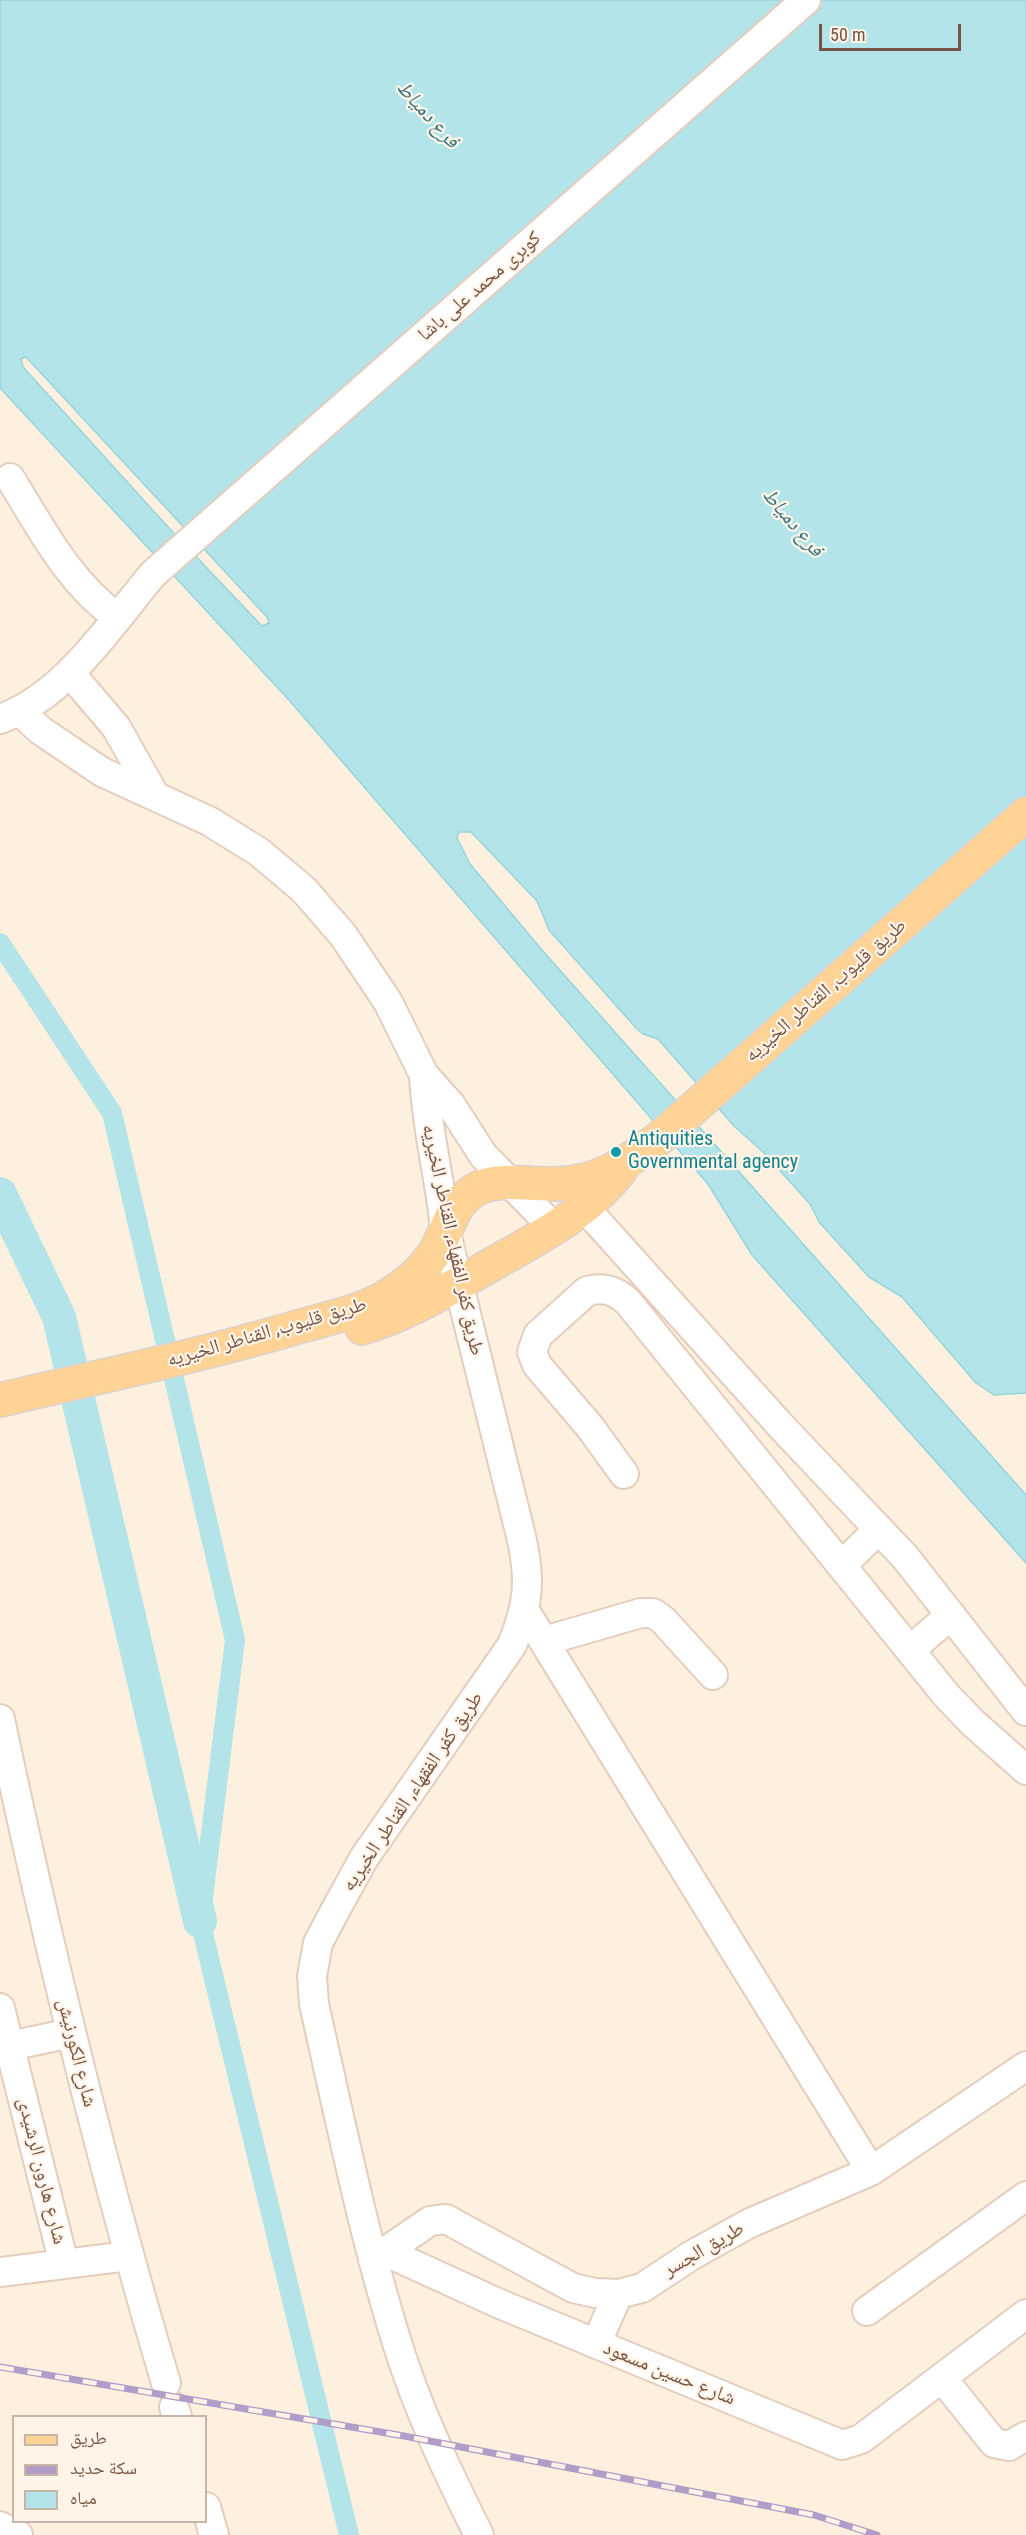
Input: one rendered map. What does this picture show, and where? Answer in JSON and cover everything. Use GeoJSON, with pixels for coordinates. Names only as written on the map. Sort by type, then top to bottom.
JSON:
{"type":"FeatureCollection","features":[{"type":"Feature","properties":{"kind":"main road","name":"طريق قليوب, القناطر الخيريه"},"geometry":{"type":"LineString","coordinates":[[0,1400],[230,1355],[390,1319],[555,1229],[585,1208],[624,1166],[662,1136],[1026,814]]}},
{"type":"Feature","properties":{"kind":"main road","name":"طريق قليوب, القناطر الخيريه"},"geometry":{"type":"LineString","coordinates":[[0,1422],[230,1355],[388,1296],[428,1262],[454,1210],[469,1194],[496,1183],[570,1183],[624,1166]]}},
{"type":"Feature","properties":{"kind":"street","name":"كوبرى محمد على باشا"},"geometry":{"type":"LineString","coordinates":[[153,574],[806,0]]}},
{"type":"Feature","properties":{"kind":"street"},"geometry":{"type":"LineString","coordinates":[[10,478],[75,580],[99,604],[117,617]]}},
{"type":"Feature","properties":{"kind":"street","name":"طريق كفر الفقهاء, القناطر الخيريه"},"geometry":{"type":"LineString","coordinates":[[153,574],[70,673],[10,715],[40,730],[102,772],[208,820],[259,852],[304,890],[343,935],[388,1002],[424,1075],[451,1105],[483,1155],[555,1229]]}},
{"type":"Feature","properties":{"kind":"street"},"geometry":{"type":"LineString","coordinates":[[70,673],[116,727],[155,796]]}},
{"type":"Feature","properties":{"kind":"street","name":"طريق كفر الفقهاء, القناطر الخيريه"},"geometry":{"type":"LineString","coordinates":[[424,1075],[426,1115],[440,1178],[445,1229],[526,1561],[529,1586],[525,1611],[512,1645],[364,1858],[318,1943],[312,1976],[314,2004],[379,2256],[399,2349],[437,2443],[478,2533]]}},
{"type":"Feature","properties":{"kind":"street"},"geometry":{"type":"LineString","coordinates":[[585,1208],[801,1447],[906,1557],[1026,1711]]}},
{"type":"Feature","properties":{"kind":"street"},"geometry":{"type":"LineString","coordinates":[[624,1474],[590,1427],[534,1359],[535,1339],[567,1307],[587,1291],[595,1289],[612,1291],[621,1295],[910,1650],[973,1723],[1026,1770]]}},
{"type":"Feature","properties":{"kind":"street"},"geometry":{"type":"LineString","coordinates":[[705,1396],[733,1372]]}},
{"type":"Feature","properties":{"kind":"street"},"geometry":{"type":"LineString","coordinates":[[769,1476],[801,1447]]}},
{"type":"Feature","properties":{"kind":"street"},"geometry":{"type":"LineString","coordinates":[[842,1565],[879,1529]]}},
{"type":"Feature","properties":{"kind":"street"},"geometry":{"type":"LineString","coordinates":[[525,1611],[871,2171]]}},
{"type":"Feature","properties":{"kind":"street"},"geometry":{"type":"LineString","coordinates":[[544,1641],[641,1613],[653,1613],[663,1620],[713,1675]]}},
{"type":"Feature","properties":{"kind":"street"},"geometry":{"type":"LineString","coordinates":[[910,1650],[951,1615]]}},
{"type":"Feature","properties":{"kind":"street","name":"شارع الكورنيش"},"geometry":{"type":"LineString","coordinates":[[0,1719],[10,1816],[71,2033],[128,2256],[173,2402]]}},
{"type":"Feature","properties":{"kind":"street","name":"شارع هارون الرشيدى"},"geometry":{"type":"LineString","coordinates":[[0,2008],[5,2047],[64,2264]]}},
{"type":"Feature","properties":{"kind":"street"},"geometry":{"type":"LineString","coordinates":[[5,2047],[71,2033]]}},
{"type":"Feature","properties":{"kind":"street","name":"طريق الجسر"},"geometry":{"type":"LineString","coordinates":[[379,2256],[430,2221],[446,2219],[573,2288],[595,2294],[618,2294],[642,2288],[692,2255],[750,2223],[871,2171],[1025,2068]]}},
{"type":"Feature","properties":{"kind":"street"},"geometry":{"type":"LineString","coordinates":[[867,2311],[1026,2196]]}},
{"type":"Feature","properties":{"kind":"street"},"geometry":{"type":"LineString","coordinates":[[0,2272],[128,2256]]}},
{"type":"Feature","properties":{"kind":"street","name":"شارع حسين مسعود"},"geometry":{"type":"LineString","coordinates":[[379,2256],[842,2445],[861,2439],[1026,2314]]}},
{"type":"Feature","properties":{"kind":"street"},"geometry":{"type":"LineString","coordinates":[[596,2344],[618,2294]]}},
{"type":"Feature","properties":{"kind":"street"},"geometry":{"type":"LineString","coordinates":[[942,2378],[994,2443],[1009,2446],[1026,2436]]}},
{"type":"Feature","properties":{"kind":"street"},"geometry":{"type":"LineString","coordinates":[[207,2510],[214,2535]]}},
{"type":"Feature","properties":{"kind":"street"},"geometry":{"type":"LineString","coordinates":[[0,2526],[18,2535]]}},
{"type":"Feature","properties":{"kind":"water","name":"فرع دمياط"},"geometry":{"type":"Polygon","coordinates":[[[0,0],[1026,0],[1026,1393],[994,1395],[976,1383],[902,1297],[869,1277],[819,1222],[810,1204],[763,1152],[734,1126],[658,1039],[643,1034],[636,1028],[549,930],[537,901],[471,832],[459,832],[457,838],[470,864],[542,950],[1026,1495],[1026,1563],[752,1255],[708,1184],[288,699],[0,388],[0,0]],[[26,357],[21,359],[23,367],[169,528],[262,626],[269,623],[267,617],[26,357]]]}},
{"type":"Feature","properties":{"kind":"waterway"},"geometry":{"type":"LineString","coordinates":[[0,943],[112,1113],[235,1640],[200,1921],[349,2535]]}},
{"type":"Feature","properties":{"kind":"waterway"},"geometry":{"type":"LineString","coordinates":[[0,1194],[59,1317],[200,1921]]}},
{"type":"Feature","properties":{"kind":"railway"},"geometry":{"type":"LineString","coordinates":[[0,2367],[404,2436],[814,2515],[877,2535]]}},
{"type":"Feature","properties":{"kind":"place","name":"Antiquities Governmental agency"},"geometry":{"type":"Point","coordinates":[616,1152]}}]}
